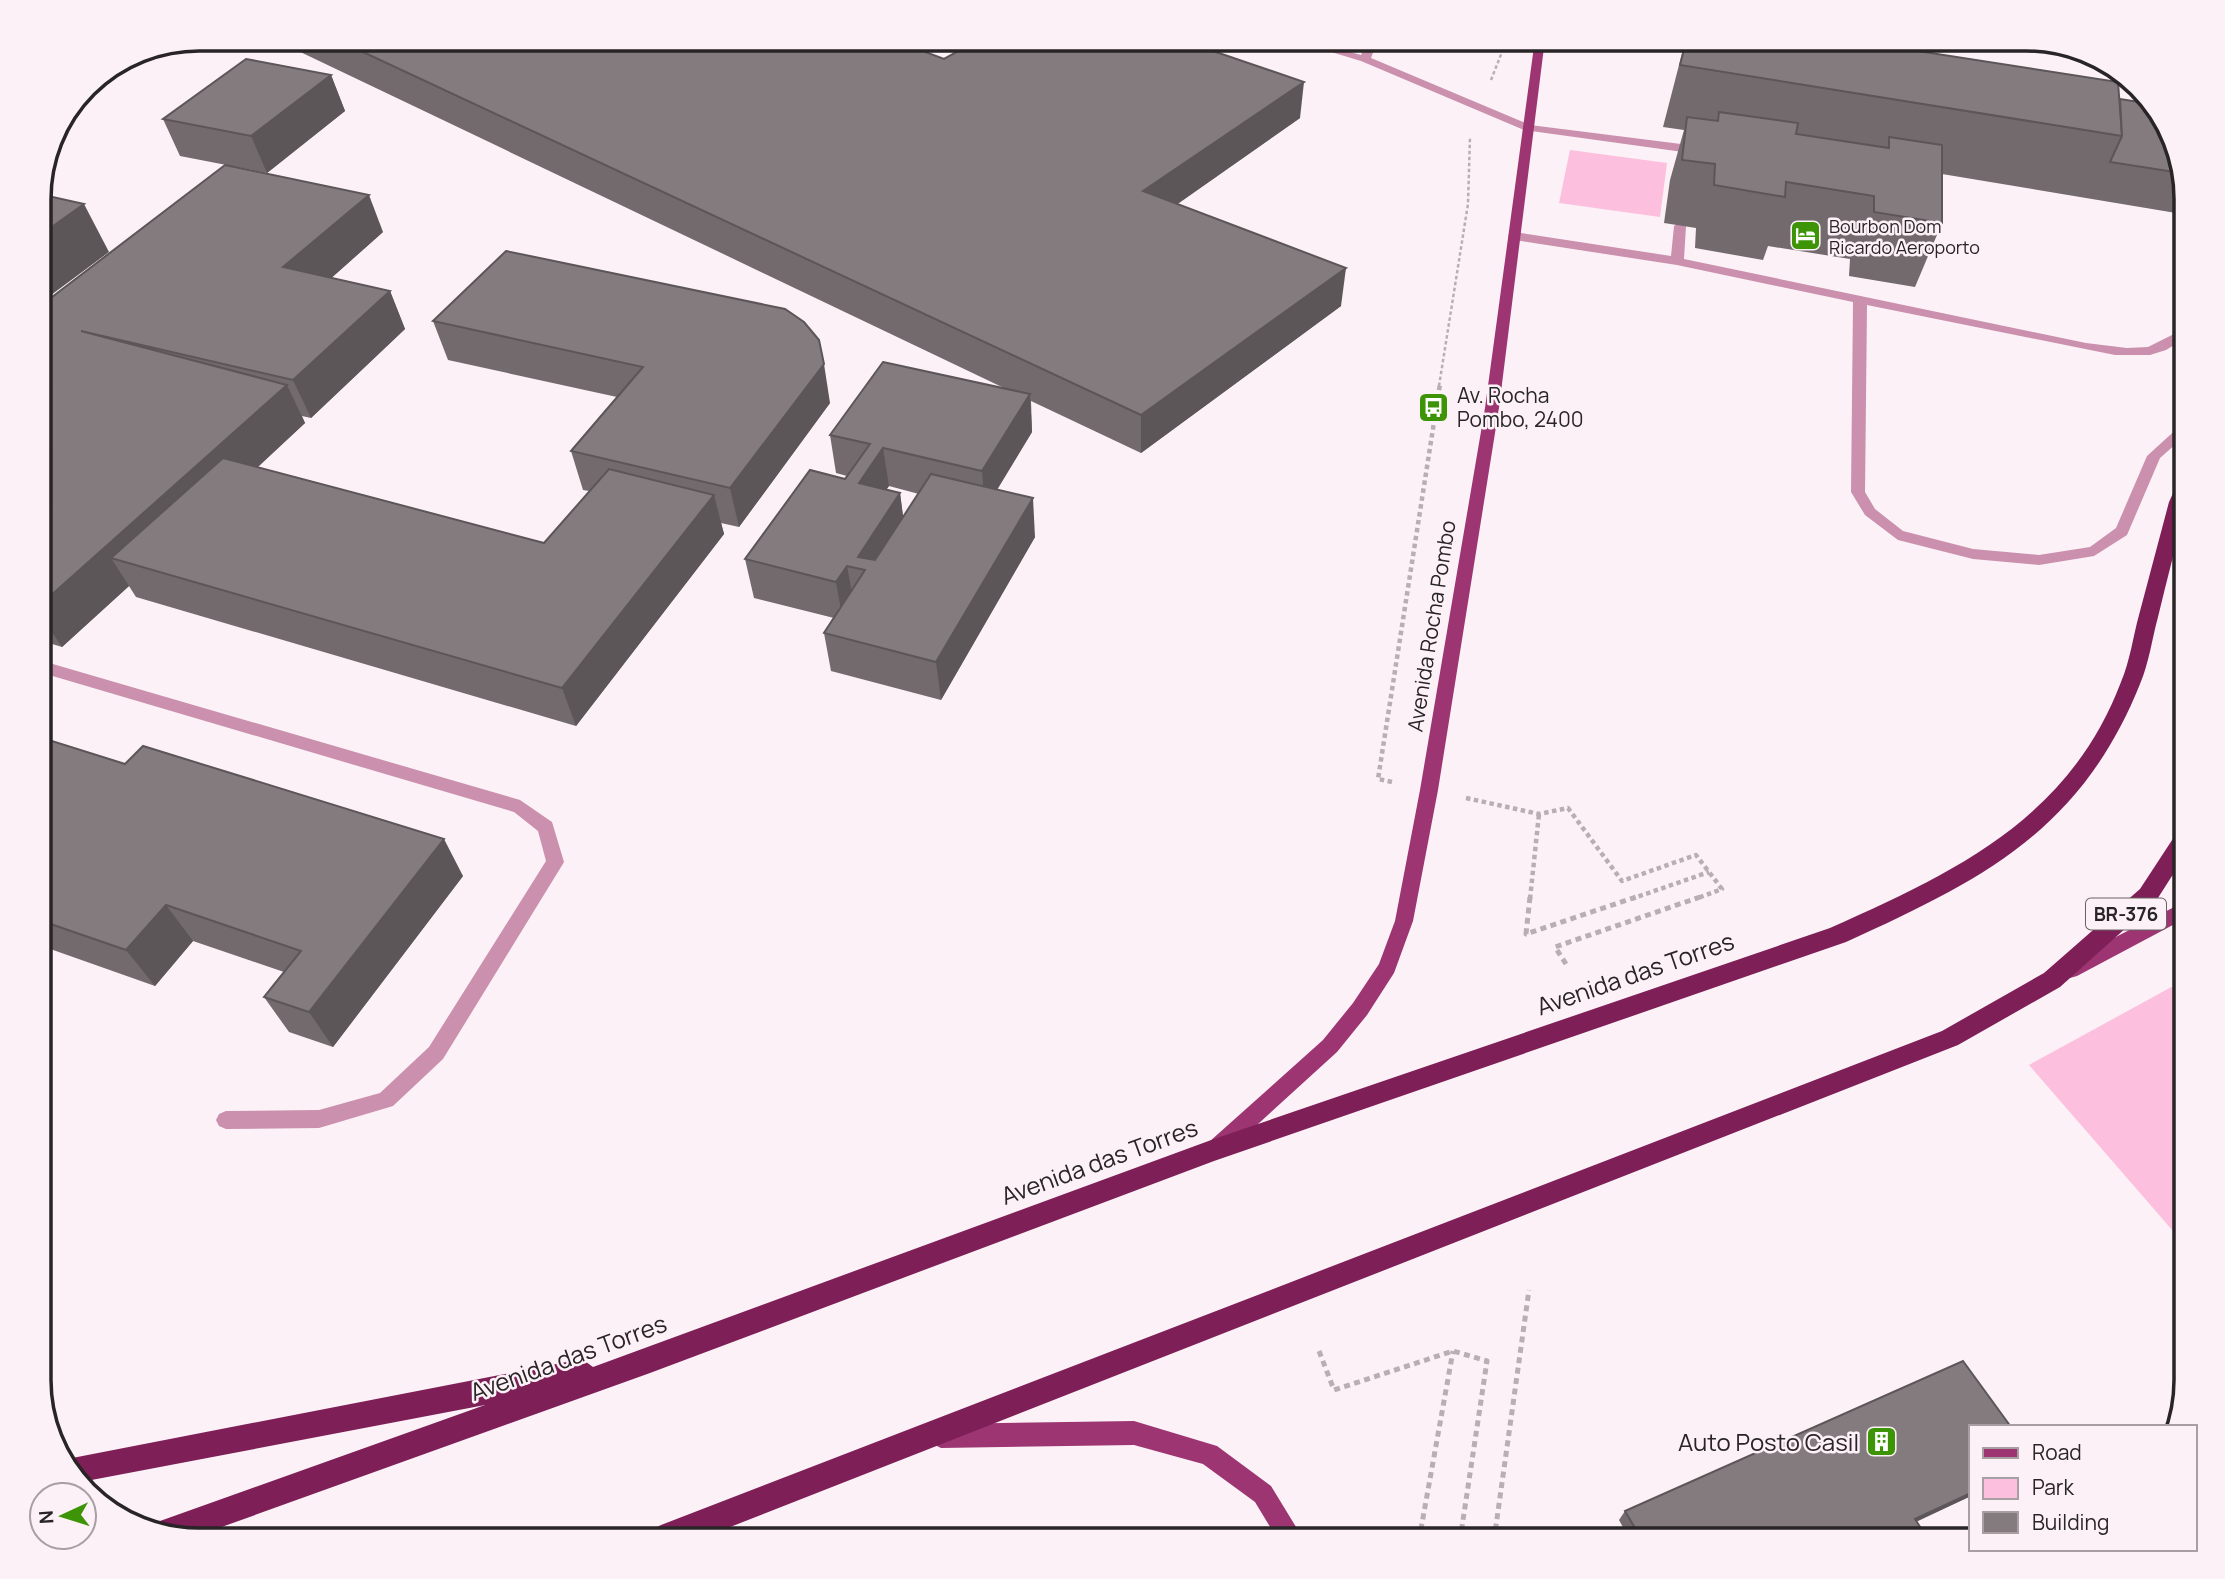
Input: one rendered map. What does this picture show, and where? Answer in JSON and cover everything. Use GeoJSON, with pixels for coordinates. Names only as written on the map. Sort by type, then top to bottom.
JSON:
{"type":"FeatureCollection","features":[{"type":"Feature","properties":{"kind":"highway","name":"Avenida das Torres"},"geometry":{"type":"LineString","coordinates":[[181,1527],[650,1360],[1214,1150],[1838,935],[1917,900],[1984,863],[2037,824],[2078,781],[2110,731],[2132,680],[2174,517]]}},
{"type":"Feature","properties":{"kind":"highway","name":"BR-376"},"geometry":{"type":"LineString","coordinates":[[2052,980],[2148,895],[2174,855]]}},
{"type":"Feature","properties":{"kind":"highway"},"geometry":{"type":"LineString","coordinates":[[695,1528],[1950,1038],[2052,980]]}},
{"type":"Feature","properties":{"kind":"highway"},"geometry":{"type":"LineString","coordinates":[[80,1469],[650,1360]]}},
{"type":"Feature","properties":{"kind":"main road","name":"Avenida Rocha Pombo"},"geometry":{"type":"LineString","coordinates":[[1214,1150],[1330,1046],[1345,1028],[1387,967],[1404,921],[1429,790],[1490,422],[1538,51]]}},
{"type":"Feature","properties":{"kind":"main road"},"geometry":{"type":"LineString","coordinates":[[2052,980],[2174,915]]}},
{"type":"Feature","properties":{"kind":"main road"},"geometry":{"type":"LineString","coordinates":[[934,1436],[1134,1433],[1209,1454],[1263,1494],[1284,1528]]}},
{"type":"Feature","properties":{"kind":"lane"},"geometry":{"type":"LineString","coordinates":[[1336,51],[1365,60],[1528,128],[1689,149],[1685,181]]}},
{"type":"Feature","properties":{"kind":"lane"},"geometry":{"type":"LineString","coordinates":[[1365,60],[1368,51]]}},
{"type":"Feature","properties":{"kind":"lane"},"geometry":{"type":"LineString","coordinates":[[1676,261],[1680,226]]}},
{"type":"Feature","properties":{"kind":"lane"},"geometry":{"type":"LineString","coordinates":[[1514,236],[1676,261],[2086,347],[2142,355],[2166,348],[2174,342]]}},
{"type":"Feature","properties":{"kind":"lane"},"geometry":{"type":"LineString","coordinates":[[1860,301],[1858,492],[1870,512],[1898,535],[1973,554],[2039,560],[2094,551],[2122,531],[2154,456],[2174,438]]}},
{"type":"Feature","properties":{"kind":"lane"},"geometry":{"type":"LineString","coordinates":[[51,670],[520,807],[546,827],[555,862],[436,1053],[386,1100],[319,1119],[226,1121]]}},
{"type":"Feature","properties":{"kind":"path"},"geometry":{"type":"LineString","coordinates":[[1489,84],[1501,51]]}},
{"type":"Feature","properties":{"kind":"path"},"geometry":{"type":"LineString","coordinates":[[1378,779],[1468,204],[1470,134]]}},
{"type":"Feature","properties":{"kind":"path"},"geometry":{"type":"LineString","coordinates":[[1499,806],[1539,814],[1569,808],[1622,881],[1696,855],[1722,889],[1555,947],[1566,964]]}},
{"type":"Feature","properties":{"kind":"path"},"geometry":{"type":"LineString","coordinates":[[1539,814],[1526,934],[1709,872]]}},
{"type":"Feature","properties":{"kind":"path"},"geometry":{"type":"LineString","coordinates":[[1496,1528],[1529,1290]]}},
{"type":"Feature","properties":{"kind":"path"},"geometry":{"type":"LineString","coordinates":[[1319,1351],[1334,1390],[1454,1351],[1487,1361],[1462,1528]]}},
{"type":"Feature","properties":{"kind":"path"},"geometry":{"type":"LineString","coordinates":[[1421,1528],[1454,1351]]}},
{"type":"Feature","properties":{"kind":"green space"},"geometry":{"type":"Polygon","coordinates":[[[1570,150],[1667,163],[1660,217],[1559,203],[1570,150]]]}},
{"type":"Feature","properties":{"kind":"green space"},"geometry":{"type":"Polygon","coordinates":[[[2174,986],[2174,1232],[2029,1065],[2174,986]]]}},
{"type":"Feature","properties":{"kind":"building"},"geometry":{"type":"Polygon","coordinates":[[[361,51],[923,51],[944,59],[958,51],[1213,51],[1304,82],[1143,191],[1346,268],[1141,415],[361,51]]]}},
{"type":"Feature","properties":{"kind":"building"},"geometry":{"type":"Polygon","coordinates":[[[1684,51],[1918,51],[2117,82],[2122,136],[1680,65],[1684,51]]]}},
{"type":"Feature","properties":{"kind":"building"},"geometry":{"type":"Polygon","coordinates":[[[246,59],[331,75],[251,136],[163,119],[246,59]]]}},
{"type":"Feature","properties":{"kind":"building"},"geometry":{"type":"Polygon","coordinates":[[[2120,99],[2138,102],[2159,133],[2171,172],[2110,162],[2122,136],[2120,99]]]}},
{"type":"Feature","properties":{"kind":"building"},"geometry":{"type":"Polygon","coordinates":[[[1719,112],[1798,123],[1796,134],[1889,148],[1889,137],[1942,145],[1942,223],[1874,212],[1874,196],[1786,182],[1785,197],[1714,185],[1715,164],[1682,160],[1687,117],[1718,121],[1719,112]]]}},
{"type":"Feature","properties":{"kind":"building"},"geometry":{"type":"Polygon","coordinates":[[[225,165],[369,195],[283,267],[390,291],[293,380],[81,331],[287,385],[51,595],[51,298],[225,165]]]}},
{"type":"Feature","properties":{"kind":"building"},"geometry":{"type":"Polygon","coordinates":[[[51,197],[84,204],[51,227],[51,197]]]}},
{"type":"Feature","properties":{"kind":"building"},"geometry":{"type":"Polygon","coordinates":[[[506,251],[785,309],[804,322],[819,340],[824,364],[730,488],[571,451],[643,367],[433,321],[506,251]]]}},
{"type":"Feature","properties":{"kind":"building"},"geometry":{"type":"Polygon","coordinates":[[[883,362],[1030,394],[982,471],[883,448],[859,483],[900,493],[858,557],[875,560],[931,474],[1033,498],[936,662],[824,633],[865,570],[847,566],[836,582],[745,559],[810,470],[845,479],[870,444],[830,435],[883,362]]]}},
{"type":"Feature","properties":{"kind":"building"},"geometry":{"type":"Polygon","coordinates":[[[223,458],[544,543],[609,469],[714,495],[562,688],[111,558],[223,458]]]}},
{"type":"Feature","properties":{"kind":"building"},"geometry":{"type":"Polygon","coordinates":[[[51,741],[125,764],[143,746],[444,839],[309,1012],[264,997],[301,951],[166,905],[126,950],[51,924],[51,741]]]}},
{"type":"Feature","properties":{"kind":"building","name":"Auto Posto Casil"},"geometry":{"type":"Polygon","coordinates":[[[1963,1361],[2010,1425],[1969,1425],[1969,1494],[1915,1519],[1921,1528],[1635,1528],[1625,1511],[1963,1361]]]}},
{"type":"Feature","properties":{"kind":"place","name":"Bourbon Dom Ricardo Aeroporto"},"geometry":{"type":"Point","coordinates":[1806,236]}},
{"type":"Feature","properties":{"kind":"place","name":"Av. Rocha Pombo, 2400"},"geometry":{"type":"Point","coordinates":[1434,407]}},
{"type":"Feature","properties":{"kind":"place","name":"Auto Posto Casil"},"geometry":{"type":"Point","coordinates":[1882,1441]}}]}
